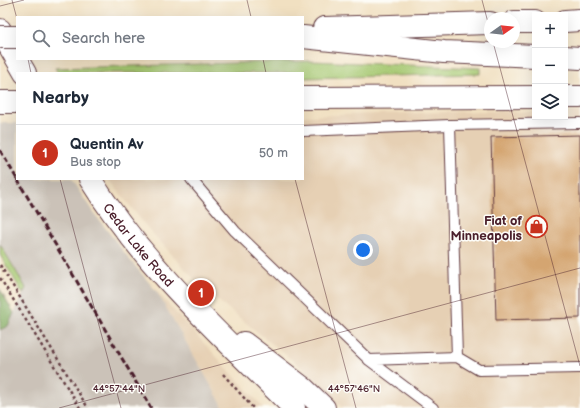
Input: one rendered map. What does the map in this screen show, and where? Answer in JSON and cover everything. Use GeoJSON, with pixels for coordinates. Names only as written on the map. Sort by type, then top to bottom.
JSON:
{"type":"FeatureCollection","features":[{"type":"Feature","properties":{"kind":"main road"},"geometry":{"type":"LineString","coordinates":[[568,21],[580,20]]}},
{"type":"Feature","properties":{"kind":"main road"},"geometry":{"type":"LineString","coordinates":[[520,22],[532,22]]}},
{"type":"Feature","properties":{"kind":"main road"},"geometry":{"type":"LineString","coordinates":[[304,28],[484,23]]}},
{"type":"Feature","properties":{"kind":"main road"},"geometry":{"type":"LineString","coordinates":[[0,30],[16,58]]}},
{"type":"Feature","properties":{"kind":"main road"},"geometry":{"type":"LineString","coordinates":[[0,37],[16,37]]}},
{"type":"Feature","properties":{"kind":"main road"},"geometry":{"type":"LineString","coordinates":[[304,37],[444,52],[532,56]]}},
{"type":"Feature","properties":{"kind":"main road"},"geometry":{"type":"LineString","coordinates":[[568,57],[580,58]]}},
{"type":"Feature","properties":{"kind":"main road"},"geometry":{"type":"LineString","coordinates":[[17,60],[24,72]]}},
{"type":"Feature","properties":{"kind":"main road"},"geometry":{"type":"LineString","coordinates":[[304,98],[532,97]]}},
{"type":"Feature","properties":{"kind":"main road"},"geometry":{"type":"LineString","coordinates":[[568,97],[580,97]]}},
{"type":"Feature","properties":{"kind":"main road"},"geometry":{"type":"LineString","coordinates":[[0,102],[16,102]]}},
{"type":"Feature","properties":{"kind":"main road","name":"Cedar Lake Road"},"geometry":{"type":"LineString","coordinates":[[91,180],[116,218],[149,259],[194,309],[294,408]]}},
{"type":"Feature","properties":{"kind":"main road"},"geometry":{"type":"LineString","coordinates":[[194,309],[259,354],[303,388],[324,408]]}},
{"type":"Feature","properties":{"kind":"lane"},"geometry":{"type":"LineString","coordinates":[[304,131],[450,125],[580,123]]}},
{"type":"Feature","properties":{"kind":"lane"},"geometry":{"type":"LineString","coordinates":[[450,125],[457,357]]}},
{"type":"Feature","properties":{"kind":"lane"},"geometry":{"type":"LineString","coordinates":[[192,180],[235,231],[369,360],[434,408]]}},
{"type":"Feature","properties":{"kind":"lane"},"geometry":{"type":"LineString","coordinates":[[369,360],[457,357],[479,370],[580,368]]}},
{"type":"Feature","properties":{"kind":"path"},"geometry":{"type":"LineString","coordinates":[[0,265],[88,408]]}},
{"type":"Feature","properties":{"kind":"path"},"geometry":{"type":"LineString","coordinates":[[0,278],[80,408]]}},
{"type":"Feature","properties":{"kind":"shaded area"},"geometry":{"type":"Polygon","coordinates":[[[489,111],[532,112],[532,120],[568,120],[568,112],[580,112],[580,408],[343,408],[301,367],[210,294],[195,280],[145,225],[110,180],[304,180],[304,116],[489,111]]]}},
{"type":"Feature","properties":{"kind":"shaded area"},"geometry":{"type":"Polygon","coordinates":[[[0,123],[16,123],[16,180],[72,180],[93,212],[157,292],[224,408],[0,408],[0,330],[8,326],[26,288],[0,244],[0,123]]]}},
{"type":"Feature","properties":{"kind":"shaded area"},"geometry":{"type":"Polygon","coordinates":[[[157,292],[260,404],[263,408],[224,408],[157,292]]]}},
{"type":"Feature","properties":{"kind":"green space"},"geometry":{"type":"Polygon","coordinates":[[[312,61],[480,68],[480,74],[304,78],[304,72],[57,72],[55,68],[312,61]]]}},
{"type":"Feature","properties":{"kind":"green space"},"geometry":{"type":"Polygon","coordinates":[[[0,244],[26,288],[23,294],[0,255],[0,244]]]}},
{"type":"Feature","properties":{"kind":"green space"},"geometry":{"type":"Polygon","coordinates":[[[0,289],[14,313],[8,326],[0,330],[0,289]]]}},
{"type":"Feature","properties":{"kind":"building","name":"Fiat of Minneapolis"},"geometry":{"type":"Polygon","coordinates":[[[580,135],[580,318],[496,320],[491,137],[580,135]]]}},
{"type":"Feature","properties":{"kind":"railway"},"geometry":{"type":"LineString","coordinates":[[0,150],[16,177]]}},
{"type":"Feature","properties":{"kind":"railway"},"geometry":{"type":"LineString","coordinates":[[18,180],[151,408]]}},
{"type":"Feature","properties":{"kind":"place","name":"Fiat of Minneapolis"},"geometry":{"type":"Point","coordinates":[537,227]}},
{"type":"Feature","properties":{"kind":"place","name":"Quentin Av"},"geometry":{"type":"Point","coordinates":[201,293]}}]}
